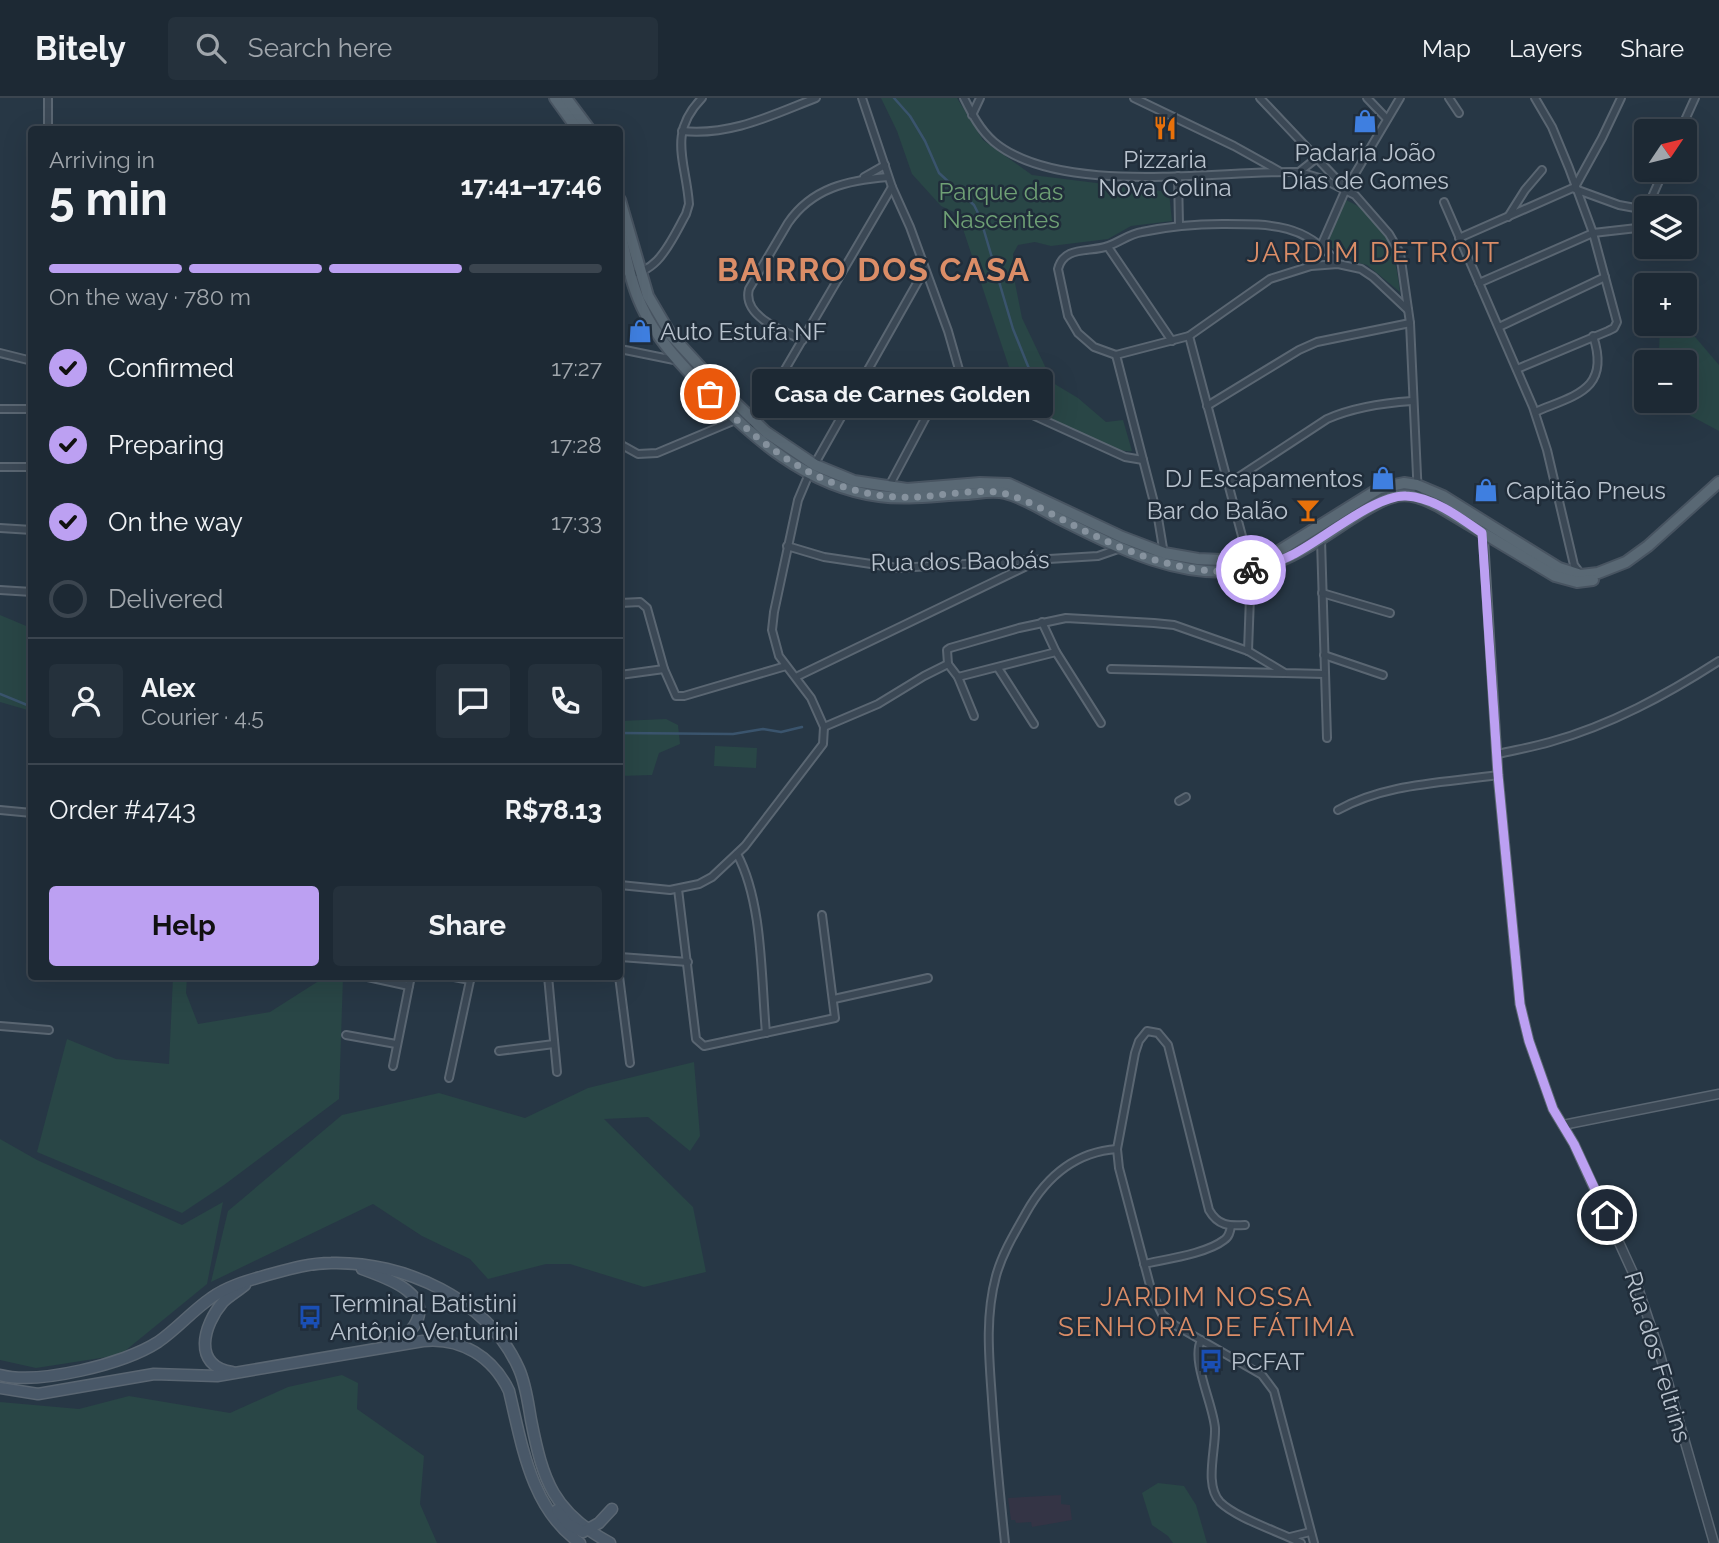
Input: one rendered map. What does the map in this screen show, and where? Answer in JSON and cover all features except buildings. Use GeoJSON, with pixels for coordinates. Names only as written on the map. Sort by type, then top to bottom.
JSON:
{"type":"FeatureCollection","features":[{"type":"Feature","properties":{"kind":"main road"},"geometry":{"type":"LineString","coordinates":[[555,98],[581,126]]}},
{"type":"Feature","properties":{"kind":"main road"},"geometry":{"type":"LineString","coordinates":[[566,98],[581,126]]}},
{"type":"Feature","properties":{"kind":"main road"},"geometry":{"type":"LineString","coordinates":[[623,214],[648,318],[662,342],[679,362],[735,420],[751,427],[812,469],[886,492],[1009,484],[1124,544],[1163,558],[1249,564],[1394,496],[1418,491],[1443,496],[1581,575],[1598,573],[1626,562],[1648,547],[1719,482]]}},
{"type":"Feature","properties":{"kind":"main road"},"geometry":{"type":"LineString","coordinates":[[623,240],[636,274],[671,335],[746,413],[751,427]]}},
{"type":"Feature","properties":{"kind":"main road"},"geometry":{"type":"LineString","coordinates":[[1418,491],[1555,576],[1567,581],[1586,582],[1615,574],[1643,558],[1719,491]]}},
{"type":"Feature","properties":{"kind":"main road"},"geometry":{"type":"LineString","coordinates":[[0,1375],[47,1377],[120,1358],[155,1343],[210,1298],[254,1278],[302,1265],[331,1263],[384,1268],[424,1281],[459,1301],[493,1331],[513,1358],[523,1381],[545,1478],[558,1503],[589,1530],[610,1543]]}},
{"type":"Feature","properties":{"kind":"main road"},"geometry":{"type":"LineString","coordinates":[[0,1388],[38,1394],[154,1374],[217,1376],[253,1372],[397,1340],[409,1332],[417,1320],[413,1296],[396,1282],[349,1264]]}},
{"type":"Feature","properties":{"kind":"main road"},"geometry":{"type":"LineString","coordinates":[[253,1372],[221,1370],[210,1359],[205,1342],[212,1317],[224,1301],[254,1278]]}},
{"type":"Feature","properties":{"kind":"main road"},"geometry":{"type":"LineString","coordinates":[[327,1357],[436,1340],[448,1341],[470,1349],[490,1363],[509,1391],[535,1486],[544,1503],[565,1530],[580,1543]]}},
{"type":"Feature","properties":{"kind":"main road"},"geometry":{"type":"LineString","coordinates":[[525,1451],[550,1500],[568,1524],[577,1530],[589,1530],[612,1509]]}},
{"type":"Feature","properties":{"kind":"street"},"geometry":{"type":"LineString","coordinates":[[48,98],[48,126]]}},
{"type":"Feature","properties":{"kind":"street"},"geometry":{"type":"LineString","coordinates":[[623,273],[636,274],[655,264],[679,226],[689,204],[682,131],[686,117],[702,98]]}},
{"type":"Feature","properties":{"kind":"street"},"geometry":{"type":"LineString","coordinates":[[682,131],[737,128],[807,99],[816,98]]}},
{"type":"Feature","properties":{"kind":"street"},"geometry":{"type":"LineString","coordinates":[[862,98],[888,177],[956,352],[962,380],[974,394],[1026,412],[1125,457],[1143,460]]}},
{"type":"Feature","properties":{"kind":"street"},"geometry":{"type":"LineString","coordinates":[[964,98],[980,128],[995,142],[1016,156],[1068,173],[1140,177],[1299,172],[1346,189]]}},
{"type":"Feature","properties":{"kind":"street"},"geometry":{"type":"LineString","coordinates":[[972,115],[980,98]]}},
{"type":"Feature","properties":{"kind":"street"},"geometry":{"type":"LineString","coordinates":[[1134,98],[1208,132],[1279,171]]}},
{"type":"Feature","properties":{"kind":"street"},"geometry":{"type":"LineString","coordinates":[[1260,98],[1346,189],[1369,208],[1400,253],[1410,323],[1418,491]]}},
{"type":"Feature","properties":{"kind":"street"},"geometry":{"type":"LineString","coordinates":[[1367,98],[1387,119]]}},
{"type":"Feature","properties":{"kind":"street"},"geometry":{"type":"LineString","coordinates":[[1321,246],[1346,189],[1400,98]]}},
{"type":"Feature","properties":{"kind":"street"},"geometry":{"type":"LineString","coordinates":[[1449,98],[1458,113]]}},
{"type":"Feature","properties":{"kind":"street"},"geometry":{"type":"LineString","coordinates":[[1459,238],[1575,188],[1621,98]]}},
{"type":"Feature","properties":{"kind":"street"},"geometry":{"type":"LineString","coordinates":[[1686,119],[1695,98]]}},
{"type":"Feature","properties":{"kind":"street"},"geometry":{"type":"LineString","coordinates":[[1517,369],[1608,331],[1615,326],[1617,318],[1593,233],[1561,146],[1538,99]]}},
{"type":"Feature","properties":{"kind":"street"},"geometry":{"type":"LineString","coordinates":[[1299,172],[1313,162],[1315,154]]}},
{"type":"Feature","properties":{"kind":"street"},"geometry":{"type":"LineString","coordinates":[[803,340],[757,315],[747,299],[749,289],[795,212],[813,196],[863,178],[885,165]]}},
{"type":"Feature","properties":{"kind":"street"},"geometry":{"type":"LineString","coordinates":[[1507,218],[1542,170]]}},
{"type":"Feature","properties":{"kind":"street"},"geometry":{"type":"LineString","coordinates":[[1178,176],[1179,224]]}},
{"type":"Feature","properties":{"kind":"street"},"geometry":{"type":"LineString","coordinates":[[863,178],[888,177]]}},
{"type":"Feature","properties":{"kind":"street"},"geometry":{"type":"LineString","coordinates":[[751,427],[892,187]]}},
{"type":"Feature","properties":{"kind":"street"},"geometry":{"type":"LineString","coordinates":[[1575,188],[1619,205],[1634,207]]}},
{"type":"Feature","properties":{"kind":"street"},"geometry":{"type":"LineString","coordinates":[[1444,202],[1535,412],[1547,450],[1571,569]]}},
{"type":"Feature","properties":{"kind":"street"},"geometry":{"type":"LineString","coordinates":[[1338,264],[1321,246],[1301,233],[1273,225],[1179,224],[1125,237],[1108,247],[1069,253],[1058,269],[1068,316],[1078,333],[1094,346],[1116,355],[1189,336],[1270,279],[1298,269],[1338,264],[1353,266],[1367,272],[1408,310]]}},
{"type":"Feature","properties":{"kind":"street"},"geometry":{"type":"LineString","coordinates":[[1479,283],[1593,233],[1634,228]]}},
{"type":"Feature","properties":{"kind":"street"},"geometry":{"type":"LineString","coordinates":[[1108,247],[1172,341]]}},
{"type":"Feature","properties":{"kind":"street"},"geometry":{"type":"LineString","coordinates":[[623,885],[678,889],[699,884],[712,877],[737,854],[823,744],[824,726],[811,698],[786,666],[775,646],[772,630],[797,500],[925,269]]}},
{"type":"Feature","properties":{"kind":"street"},"geometry":{"type":"LineString","coordinates":[[1499,327],[1605,277]]}},
{"type":"Feature","properties":{"kind":"street"},"geometry":{"type":"LineString","coordinates":[[1207,406],[1308,346],[1338,337],[1410,323]]}},
{"type":"Feature","properties":{"kind":"street"},"geometry":{"type":"LineString","coordinates":[[1189,336],[1249,564],[1248,651]]}},
{"type":"Feature","properties":{"kind":"street"},"geometry":{"type":"LineString","coordinates":[[1535,412],[1582,392],[1591,385],[1598,357],[1593,336]]}},
{"type":"Feature","properties":{"kind":"street"},"geometry":{"type":"LineString","coordinates":[[623,350],[679,362],[691,357]]}},
{"type":"Feature","properties":{"kind":"street"},"geometry":{"type":"LineString","coordinates":[[0,353],[28,360]]}},
{"type":"Feature","properties":{"kind":"street"},"geometry":{"type":"LineString","coordinates":[[1116,355],[1143,460],[1163,558]]}},
{"type":"Feature","properties":{"kind":"street"},"geometry":{"type":"LineString","coordinates":[[886,492],[941,392],[962,380]]}},
{"type":"Feature","properties":{"kind":"street"},"geometry":{"type":"LineString","coordinates":[[1228,484],[1327,419],[1377,404],[1412,401]]}},
{"type":"Feature","properties":{"kind":"street"},"geometry":{"type":"LineString","coordinates":[[0,408],[28,409]]}},
{"type":"Feature","properties":{"kind":"street"},"geometry":{"type":"LineString","coordinates":[[623,446],[638,454],[657,453],[746,413]]}},
{"type":"Feature","properties":{"kind":"street"},"geometry":{"type":"LineString","coordinates":[[0,467],[28,467]]}},
{"type":"Feature","properties":{"kind":"street","name":"Rua dos Feltrins"},"geometry":{"type":"LineString","coordinates":[[1485,521],[1482,533],[1498,775],[1520,1004],[1553,1109],[1599,1195],[1633,1273],[1658,1348],[1714,1543]]}},
{"type":"Feature","properties":{"kind":"street"},"geometry":{"type":"LineString","coordinates":[[0,528],[28,530]]}},
{"type":"Feature","properties":{"kind":"street"},"geometry":{"type":"LineString","coordinates":[[1320,533],[1327,738]]}},
{"type":"Feature","properties":{"kind":"street","name":"Rua dos Baobás"},"geometry":{"type":"LineString","coordinates":[[788,546],[824,558],[898,568],[1098,556],[1124,544]]}},
{"type":"Feature","properties":{"kind":"street"},"geometry":{"type":"LineString","coordinates":[[796,677],[1036,561]]}},
{"type":"Feature","properties":{"kind":"street"},"geometry":{"type":"LineString","coordinates":[[996,563],[999,579]]}},
{"type":"Feature","properties":{"kind":"street"},"geometry":{"type":"LineString","coordinates":[[0,590],[28,592]]}},
{"type":"Feature","properties":{"kind":"street"},"geometry":{"type":"LineString","coordinates":[[1322,593],[1390,613]]}},
{"type":"Feature","properties":{"kind":"street"},"geometry":{"type":"LineString","coordinates":[[623,603],[643,603],[673,693],[679,697],[786,666]]}},
{"type":"Feature","properties":{"kind":"street"},"geometry":{"type":"LineString","coordinates":[[974,716],[958,677],[948,664],[946,653],[950,648],[1042,622],[1077,618],[1168,624],[1248,651],[1285,673]]}},
{"type":"Feature","properties":{"kind":"street"},"geometry":{"type":"LineString","coordinates":[[1042,622],[1056,652],[1101,723]]}},
{"type":"Feature","properties":{"kind":"street"},"geometry":{"type":"LineString","coordinates":[[958,677],[1056,652]]}},
{"type":"Feature","properties":{"kind":"street"},"geometry":{"type":"LineString","coordinates":[[1324,655],[1383,675]]}},
{"type":"Feature","properties":{"kind":"street"},"geometry":{"type":"LineString","coordinates":[[1498,754],[1550,743],[1610,720],[1671,692],[1719,661]]}},
{"type":"Feature","properties":{"kind":"street"},"geometry":{"type":"LineString","coordinates":[[824,726],[878,704],[948,664]]}},
{"type":"Feature","properties":{"kind":"street"},"geometry":{"type":"LineString","coordinates":[[998,668],[1034,724]]}},
{"type":"Feature","properties":{"kind":"street"},"geometry":{"type":"LineString","coordinates":[[623,675],[664,669]]}},
{"type":"Feature","properties":{"kind":"street"},"geometry":{"type":"LineString","coordinates":[[1111,669],[1325,674]]}},
{"type":"Feature","properties":{"kind":"street"},"geometry":{"type":"LineString","coordinates":[[1338,810],[1356,800],[1394,789],[1498,775]]}},
{"type":"Feature","properties":{"kind":"street"},"geometry":{"type":"LineString","coordinates":[[0,810],[28,813]]}},
{"type":"Feature","properties":{"kind":"street"},"geometry":{"type":"LineString","coordinates":[[737,854],[753,895],[766,1033]]}},
{"type":"Feature","properties":{"kind":"street"},"geometry":{"type":"LineString","coordinates":[[678,889],[696,1039],[701,1045],[832,1020],[835,1016],[834,999],[822,915]]}},
{"type":"Feature","properties":{"kind":"street"},"geometry":{"type":"LineString","coordinates":[[623,957],[688,962]]}},
{"type":"Feature","properties":{"kind":"street"},"geometry":{"type":"LineString","coordinates":[[834,999],[928,978]]}},
{"type":"Feature","properties":{"kind":"street"},"geometry":{"type":"LineString","coordinates":[[381,980],[409,986]]}},
{"type":"Feature","properties":{"kind":"street"},"geometry":{"type":"LineString","coordinates":[[393,1066],[410,980]]}},
{"type":"Feature","properties":{"kind":"street"},"geometry":{"type":"LineString","coordinates":[[449,1078],[470,980]]}},
{"type":"Feature","properties":{"kind":"street"},"geometry":{"type":"LineString","coordinates":[[548,980],[556,1072]]}},
{"type":"Feature","properties":{"kind":"street"},"geometry":{"type":"LineString","coordinates":[[620,980],[631,1063]]}},
{"type":"Feature","properties":{"kind":"street"},"geometry":{"type":"LineString","coordinates":[[0,1026],[49,1030]]}},
{"type":"Feature","properties":{"kind":"street"},"geometry":{"type":"LineString","coordinates":[[1245,1225],[1231,1226],[1217,1221],[1209,1210],[1170,1049],[1165,1039],[1155,1031],[1144,1033],[1136,1047],[1117,1149],[1118,1168],[1152,1293],[1162,1314],[1173,1324],[1262,1375],[1272,1387],[1314,1543]]}},
{"type":"Feature","properties":{"kind":"street"},"geometry":{"type":"LineString","coordinates":[[346,1035],[396,1044]]}},
{"type":"Feature","properties":{"kind":"street"},"geometry":{"type":"LineString","coordinates":[[499,1051],[554,1044]]}},
{"type":"Feature","properties":{"kind":"street"},"geometry":{"type":"LineString","coordinates":[[1563,1125],[1719,1094]]}},
{"type":"Feature","properties":{"kind":"street"},"geometry":{"type":"LineString","coordinates":[[1004,1543],[988,1356],[988,1322],[996,1276],[1001,1259],[1022,1219],[1050,1178],[1082,1157],[1117,1149]]}},
{"type":"Feature","properties":{"kind":"street"},"geometry":{"type":"LineString","coordinates":[[1144,1264],[1220,1243],[1228,1236],[1231,1226]]}},
{"type":"Feature","properties":{"kind":"street"},"geometry":{"type":"LineString","coordinates":[[1201,1340],[1197,1355],[1215,1430],[1213,1479],[1216,1495],[1222,1503],[1237,1512],[1301,1543]]}},
{"type":"Feature","properties":{"kind":"street"},"geometry":{"type":"LineString","coordinates":[[1290,1537],[1310,1532]]}},
{"type":"Feature","properties":{"kind":"shaded area"},"geometry":{"type":"Polygon","coordinates":[[[1061,1495],[1061,1504],[1070,1505],[1072,1520],[1032,1527],[1031,1522],[1016,1523],[1011,1520],[1008,1498],[1061,1495]]]}},
{"type":"Feature","properties":{"kind":"green space","name":"Parque das Nascentes"},"geometry":{"type":"Polygon","coordinates":[[[881,98],[957,98],[983,140],[1032,175],[1169,192],[1172,221],[1131,226],[1108,239],[1051,246],[1035,242],[1018,245],[1013,254],[1014,278],[1022,318],[1053,383],[1078,398],[1106,422],[1123,420],[1132,451],[1122,451],[1093,441],[1021,403],[958,214],[941,206],[912,174],[897,131],[881,98]]]}},
{"type":"Feature","properties":{"kind":"green space"},"geometry":{"type":"Polygon","coordinates":[[[1346,200],[1360,207],[1380,226],[1392,250],[1400,292],[1367,265],[1355,262],[1327,245],[1346,200]]]}},
{"type":"Feature","properties":{"kind":"green space"},"geometry":{"type":"Polygon","coordinates":[[[1660,336],[1694,336],[1719,365],[1719,431],[1685,413],[1697,413],[1697,350],[1659,350],[1660,336]]]}},
{"type":"Feature","properties":{"kind":"green space"},"geometry":{"type":"Polygon","coordinates":[[[0,615],[28,627],[28,710],[0,702],[0,615]]]}},
{"type":"Feature","properties":{"kind":"green space"},"geometry":{"type":"Polygon","coordinates":[[[666,719],[678,725],[680,744],[659,753],[652,775],[623,776],[623,721],[666,719]]]}},
{"type":"Feature","properties":{"kind":"green space"},"geometry":{"type":"Polygon","coordinates":[[[715,746],[757,748],[756,768],[714,766],[715,746]]]}},
{"type":"Feature","properties":{"kind":"green space"},"geometry":{"type":"Polygon","coordinates":[[[173,980],[187,980],[186,993],[198,1024],[270,1012],[320,980],[343,980],[339,1099],[182,1213],[37,1152],[67,1039],[116,1059],[169,1064],[173,980]]]}},
{"type":"Feature","properties":{"kind":"green space"},"geometry":{"type":"Polygon","coordinates":[[[694,1062],[700,1136],[690,1151],[648,1117],[604,1119],[693,1207],[706,1272],[644,1287],[570,1264],[546,1264],[488,1279],[470,1259],[422,1236],[373,1204],[211,1282],[228,1211],[342,1115],[439,1093],[525,1118],[588,1088],[694,1062]]]}},
{"type":"Feature","properties":{"kind":"green space"},"geometry":{"type":"Polygon","coordinates":[[[0,1139],[37,1160],[182,1225],[223,1202],[207,1284],[120,1355],[36,1368],[0,1360],[0,1139]]]}},
{"type":"Feature","properties":{"kind":"green space"},"geometry":{"type":"Polygon","coordinates":[[[342,1375],[358,1383],[357,1409],[424,1456],[420,1504],[437,1543],[0,1543],[0,1402],[79,1409],[129,1396],[230,1413],[288,1387],[342,1375]]]}},
{"type":"Feature","properties":{"kind":"green space"},"geometry":{"type":"Polygon","coordinates":[[[1158,1483],[1184,1486],[1196,1505],[1207,1543],[1173,1543],[1152,1525],[1142,1493],[1158,1483]]]}},
{"type":"Feature","properties":{"kind":"waterway"},"geometry":{"type":"LineString","coordinates":[[894,98],[910,116],[939,173],[974,205],[980,217],[1013,329],[1032,376],[1028,385]]}},
{"type":"Feature","properties":{"kind":"waterway"},"geometry":{"type":"LineString","coordinates":[[0,694],[28,705]]}},
{"type":"Feature","properties":{"kind":"waterway"},"geometry":{"type":"LineString","coordinates":[[623,733],[733,734],[763,729],[781,732],[802,727]]}},
{"type":"Feature","properties":{"kind":"way so far"},"geometry":{"type":"LineString","coordinates":[[710,394],[748,432],[809,474],[853,491],[897,498],[1004,493],[1110,544],[1162,564],[1214,571],[1251,570]]}},
{"type":"Feature","properties":{"kind":"place","name":"Padaria João Dias de Gomes"},"geometry":{"type":"Point","coordinates":[1365,121]}},
{"type":"Feature","properties":{"kind":"place","name":"Pizzaria Nova Colina"},"geometry":{"type":"Point","coordinates":[1165,128]}},
{"type":"Feature","properties":{"kind":"place","name":"Auto Estufa NF"},"geometry":{"type":"Point","coordinates":[640,331]}},
{"type":"Feature","properties":{"kind":"place","name":"Casa de Carnes Golden"},"geometry":{"type":"Point","coordinates":[710,394]}},
{"type":"Feature","properties":{"kind":"place","name":"DJ Escapamentos"},"geometry":{"type":"Point","coordinates":[1383,478]}},
{"type":"Feature","properties":{"kind":"place","name":"Capitão Pneus"},"geometry":{"type":"Point","coordinates":[1486,490]}},
{"type":"Feature","properties":{"kind":"place","name":"Bar do Balão"},"geometry":{"type":"Point","coordinates":[1308,510]}},
{"type":"Feature","properties":{"kind":"place","name":"Terminal Batistini Antônio Venturini"},"geometry":{"type":"Point","coordinates":[310,1317]}},
{"type":"Feature","properties":{"kind":"place","name":"PCFAT"},"geometry":{"type":"Point","coordinates":[1211,1361]}},
{"type":"Feature","properties":{"kind":"district","name":"JARDIM DETROIT"},"geometry":{"type":"Point","coordinates":[1374,252]}},
{"type":"Feature","properties":{"kind":"district","name":"BAIRRO DOS CASA"},"geometry":{"type":"Point","coordinates":[874,269]}},
{"type":"Feature","properties":{"kind":"district","name":"JARDIM NOSSA SENHORA DE FÁTIMA"},"geometry":{"type":"Point","coordinates":[1207,1312]}},
{"type":"Feature","properties":{"kind":"route"},"geometry":{"type":"LineString","coordinates":[[1251,570],[1291,556],[1366,509],[1394,496],[1405,495],[1426,500],[1482,533],[1498,775],[1520,1004],[1529,1041],[1553,1109],[1574,1144],[1607,1215]]}}]}
